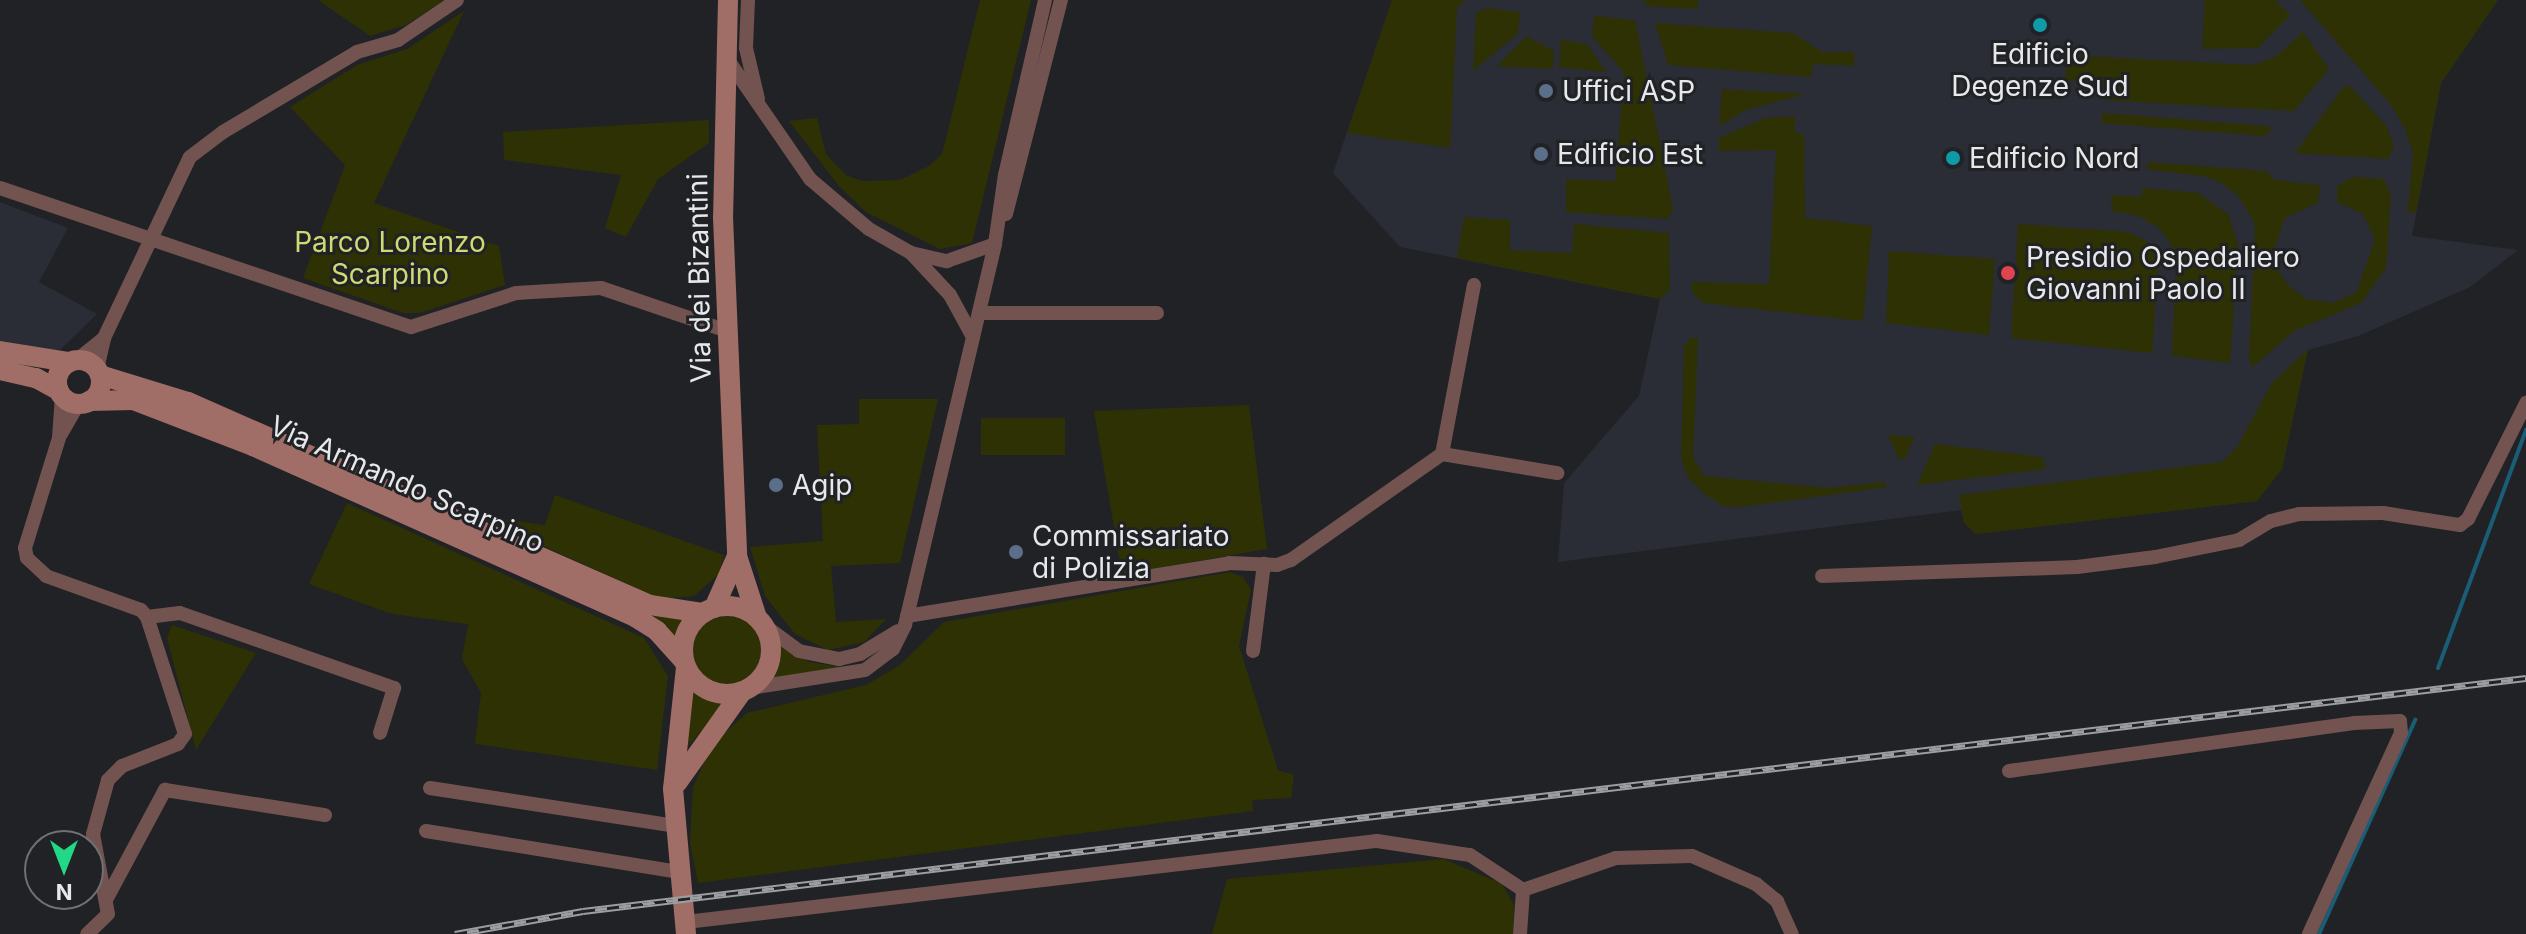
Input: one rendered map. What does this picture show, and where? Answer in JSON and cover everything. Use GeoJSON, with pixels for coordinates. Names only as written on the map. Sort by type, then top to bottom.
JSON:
{"type":"FeatureCollection","features":[{"type":"Feature","properties":{"kind":"street"},"geometry":{"type":"LineString","coordinates":[[72,398],[98,393],[104,338],[154,239],[190,157],[223,132],[357,52],[430,22],[457,0]]}},
{"type":"Feature","properties":{"kind":"street","name":"Via dei Bizantini"},"geometry":{"type":"LineString","coordinates":[[728,0],[734,52],[725,102],[727,331],[737,556],[761,622]]}},
{"type":"Feature","properties":{"kind":"street"},"geometry":{"type":"LineString","coordinates":[[748,0],[734,52],[760,107],[810,179],[869,229],[911,253],[947,261],[995,244]]}},
{"type":"Feature","properties":{"kind":"street"},"geometry":{"type":"LineString","coordinates":[[995,244],[1005,175],[1045,0]]}},
{"type":"Feature","properties":{"kind":"street"},"geometry":{"type":"LineString","coordinates":[[685,664],[714,693],[865,670],[893,649],[906,621],[995,244],[1061,0]]}},
{"type":"Feature","properties":{"kind":"street"},"geometry":{"type":"LineString","coordinates":[[734,52],[760,107]]}},
{"type":"Feature","properties":{"kind":"street"},"geometry":{"type":"LineString","coordinates":[[725,102],[743,93],[760,107]]}},
{"type":"Feature","properties":{"kind":"street"},"geometry":{"type":"LineString","coordinates":[[0,188],[411,327],[516,293],[601,288],[727,331]]}},
{"type":"Feature","properties":{"kind":"street"},"geometry":{"type":"LineString","coordinates":[[911,253],[950,295],[973,337]]}},
{"type":"Feature","properties":{"kind":"street"},"geometry":{"type":"LineString","coordinates":[[1474,285],[1442,454],[1291,560],[1264,564],[1229,563],[906,621],[885,642],[839,659],[799,651],[761,622],[732,607],[708,611],[686,634],[673,789],[675,826],[686,928],[1377,841],[1470,855],[1523,890]]}},
{"type":"Feature","properties":{"kind":"street"},"geometry":{"type":"LineString","coordinates":[[979,313],[1157,313]]}},
{"type":"Feature","properties":{"kind":"street"},"geometry":{"type":"LineString","coordinates":[[72,398],[57,377],[104,338]]}},
{"type":"Feature","properties":{"kind":"street"},"geometry":{"type":"LineString","coordinates":[[0,351],[73,361]]}},
{"type":"Feature","properties":{"kind":"street","name":"Via Armando Scarpino"},"geometry":{"type":"LineString","coordinates":[[73,361],[188,402],[650,605],[708,611]]}},
{"type":"Feature","properties":{"kind":"street","name":"Via Armando Scarpino"},"geometry":{"type":"LineString","coordinates":[[0,370],[36,378],[72,398],[133,400],[253,446],[625,612],[657,631],[685,664]]}},
{"type":"Feature","properties":{"kind":"street"},"geometry":{"type":"LineString","coordinates":[[72,398],[25,548],[27,558],[46,576],[141,610],[147,617],[185,734],[178,744],[122,766],[108,780],[93,834],[107,898],[106,920],[87,934]]}},
{"type":"Feature","properties":{"kind":"street"},"geometry":{"type":"LineString","coordinates":[[1822,576],[2077,567],[2155,557],[2239,540],[2271,521],[2299,514],[2383,513],[2460,525],[2468,519],[2526,403]]}},
{"type":"Feature","properties":{"kind":"street"},"geometry":{"type":"LineString","coordinates":[[1442,454],[1557,473]]}},
{"type":"Feature","properties":{"kind":"street","name":"Via dei Bizantini"},"geometry":{"type":"LineString","coordinates":[[708,611],[737,556]]}},
{"type":"Feature","properties":{"kind":"street"},"geometry":{"type":"LineString","coordinates":[[1253,651],[1264,564]]}},
{"type":"Feature","properties":{"kind":"street"},"geometry":{"type":"LineString","coordinates":[[147,617],[180,613],[394,688],[380,733]]}},
{"type":"Feature","properties":{"kind":"street"},"geometry":{"type":"LineString","coordinates":[[673,789],[746,690],[768,667],[772,653],[761,622]]}},
{"type":"Feature","properties":{"kind":"street"},"geometry":{"type":"LineString","coordinates":[[2009,771],[2354,723],[2400,721],[2401,733],[2309,934]]}},
{"type":"Feature","properties":{"kind":"street"},"geometry":{"type":"LineString","coordinates":[[430,788],[675,826]]}},
{"type":"Feature","properties":{"kind":"street"},"geometry":{"type":"LineString","coordinates":[[107,898],[165,790],[325,815]]}},
{"type":"Feature","properties":{"kind":"street"},"geometry":{"type":"LineString","coordinates":[[426,831],[680,872]]}},
{"type":"Feature","properties":{"kind":"street"},"geometry":{"type":"LineString","coordinates":[[1523,890],[1616,858],[1692,856],[1756,884],[1777,901],[1792,934]]}},
{"type":"Feature","properties":{"kind":"street"},"geometry":{"type":"LineString","coordinates":[[1520,934],[1523,890]]}},
{"type":"Feature","properties":{"kind":"shaded area","name":"Presidio Ospedaliero Giovanni Paolo II"},"geometry":{"type":"Polygon","coordinates":[[[1392,0],[2498,0],[2441,83],[2412,236],[2518,250],[2470,287],[2358,336],[2308,350],[2282,469],[2257,501],[1976,534],[1964,523],[1961,510],[1558,562],[1564,483],[1639,396],[1660,299],[1400,247],[1333,173],[1392,0]]]}},
{"type":"Feature","properties":{"kind":"shaded area"},"geometry":{"type":"Polygon","coordinates":[[[0,202],[68,228],[39,282],[97,314],[61,349],[48,352],[0,342],[0,202]]]}},
{"type":"Feature","properties":{"kind":"green space"},"geometry":{"type":"Polygon","coordinates":[[[318,0],[444,0],[406,25],[370,36],[318,0]]]}},
{"type":"Feature","properties":{"kind":"green space"},"geometry":{"type":"Polygon","coordinates":[[[980,0],[1031,0],[972,243],[940,249],[866,212],[839,186],[789,121],[817,118],[826,154],[846,175],[862,181],[900,180],[929,166],[942,154],[980,0]]]}},
{"type":"Feature","properties":{"kind":"green space"},"geometry":{"type":"Polygon","coordinates":[[[1392,0],[1466,0],[1457,8],[1450,148],[1347,133],[1392,0]]]}},
{"type":"Feature","properties":{"kind":"green space"},"geometry":{"type":"Polygon","coordinates":[[[1645,0],[1698,0],[1698,9],[1646,6],[1645,0]]]}},
{"type":"Feature","properties":{"kind":"green space"},"geometry":{"type":"Polygon","coordinates":[[[2205,0],[2275,0],[2290,15],[2258,48],[2202,49],[2205,0]]]}},
{"type":"Feature","properties":{"kind":"green space"},"geometry":{"type":"Polygon","coordinates":[[[2300,0],[2498,0],[2441,83],[2416,213],[2408,212],[2413,153],[2405,129],[2392,106],[2300,0]]]}},
{"type":"Feature","properties":{"kind":"green space"},"geometry":{"type":"Polygon","coordinates":[[[1487,8],[1520,12],[1518,33],[1473,71],[1476,13],[1487,8]]]}},
{"type":"Feature","properties":{"kind":"green space","name":"Parco Lorenzo Scarpino"},"geometry":{"type":"Polygon","coordinates":[[[464,11],[374,203],[499,246],[505,285],[420,313],[403,313],[303,278],[345,165],[290,107],[357,65],[407,49],[464,11]]]}},
{"type":"Feature","properties":{"kind":"green space"},"geometry":{"type":"Polygon","coordinates":[[[1594,16],[1635,20],[1673,208],[1668,219],[1566,212],[1566,179],[1615,181],[1624,73],[1592,36],[1594,16]]]}},
{"type":"Feature","properties":{"kind":"green space"},"geometry":{"type":"Polygon","coordinates":[[[1655,23],[1793,33],[1822,52],[1854,52],[1854,66],[1813,64],[1811,77],[1668,65],[1655,23]]]}},
{"type":"Feature","properties":{"kind":"green space"},"geometry":{"type":"Polygon","coordinates":[[[2303,32],[2329,69],[2294,111],[2103,100],[2103,84],[2065,80],[2067,55],[2253,65],[2277,56],[2303,32]]]}},
{"type":"Feature","properties":{"kind":"green space"},"geometry":{"type":"Polygon","coordinates":[[[1527,36],[1554,51],[1553,69],[1497,66],[1527,36]]]}},
{"type":"Feature","properties":{"kind":"green space"},"geometry":{"type":"Polygon","coordinates":[[[1561,40],[1587,44],[1606,72],[1559,67],[1561,40]]]}},
{"type":"Feature","properties":{"kind":"green space"},"geometry":{"type":"Polygon","coordinates":[[[2344,86],[2351,87],[2387,127],[2394,146],[2388,159],[2295,153],[2344,86]]]}},
{"type":"Feature","properties":{"kind":"green space"},"geometry":{"type":"Polygon","coordinates":[[[1722,89],[1806,94],[1746,110],[1719,126],[1722,89]]]}},
{"type":"Feature","properties":{"kind":"green space"},"geometry":{"type":"Polygon","coordinates":[[[2102,113],[2268,126],[2272,130],[2264,136],[2102,123],[2102,113]]]}},
{"type":"Feature","properties":{"kind":"green space"},"geometry":{"type":"Polygon","coordinates":[[[1795,116],[1795,132],[1804,135],[1805,218],[1872,226],[1863,321],[1703,303],[1692,292],[1692,282],[1769,284],[1776,150],[1719,151],[1719,138],[1765,118],[1795,116]]]}},
{"type":"Feature","properties":{"kind":"green space"},"geometry":{"type":"Polygon","coordinates":[[[709,120],[709,143],[658,179],[626,237],[605,228],[621,175],[504,160],[503,132],[709,120]]]}},
{"type":"Feature","properties":{"kind":"green space"},"geometry":{"type":"Polygon","coordinates":[[[2149,162],[2266,171],[2275,180],[2320,185],[2318,203],[2285,218],[2274,249],[2278,271],[2290,287],[2307,299],[2332,303],[2356,293],[2375,240],[2363,214],[2337,202],[2337,186],[2353,177],[2384,179],[2391,196],[2386,268],[2361,303],[2294,331],[2253,367],[2249,360],[2255,224],[2239,197],[2223,184],[2208,177],[2146,169],[2149,162]]]}},
{"type":"Feature","properties":{"kind":"green space"},"geometry":{"type":"Polygon","coordinates":[[[2143,188],[2198,193],[2228,214],[2238,244],[2230,363],[2172,356],[2176,263],[2172,246],[2160,229],[2139,216],[2111,211],[2112,195],[2141,197],[2143,188]]]}},
{"type":"Feature","properties":{"kind":"green space"},"geometry":{"type":"Polygon","coordinates":[[[1464,217],[1510,220],[1510,250],[1572,253],[1574,224],[1669,233],[1670,289],[1660,299],[1457,258],[1464,217]]]}},
{"type":"Feature","properties":{"kind":"green space"},"geometry":{"type":"Polygon","coordinates":[[[2018,224],[2128,232],[2150,243],[2158,269],[2152,353],[2011,338],[2018,224]]]}},
{"type":"Feature","properties":{"kind":"green space"},"geometry":{"type":"Polygon","coordinates":[[[1889,251],[1995,259],[1989,335],[1886,323],[1889,251]]]}},
{"type":"Feature","properties":{"kind":"green space"},"geometry":{"type":"Polygon","coordinates":[[[1690,338],[1698,338],[1693,457],[1704,476],[1829,488],[1885,482],[1886,487],[1741,507],[1723,506],[1703,493],[1687,476],[1681,457],[1684,346],[1690,338]]]}},
{"type":"Feature","properties":{"kind":"green space"},"geometry":{"type":"Polygon","coordinates":[[[2308,349],[2282,469],[2257,501],[1976,534],[1964,523],[1959,495],[2222,462],[2237,447],[2272,383],[2308,349]]]}},
{"type":"Feature","properties":{"kind":"green space"},"geometry":{"type":"Polygon","coordinates":[[[859,399],[938,399],[900,563],[831,566],[836,622],[886,619],[864,642],[828,650],[795,634],[765,596],[750,547],[823,541],[817,425],[859,424],[859,399]]]}},
{"type":"Feature","properties":{"kind":"green space"},"geometry":{"type":"Polygon","coordinates":[[[1249,405],[1267,549],[1122,574],[1094,411],[1249,405]]]}},
{"type":"Feature","properties":{"kind":"green space"},"geometry":{"type":"Polygon","coordinates":[[[981,418],[1065,418],[1065,455],[981,455],[981,418]]]}},
{"type":"Feature","properties":{"kind":"green space"},"geometry":{"type":"Polygon","coordinates":[[[1888,435],[1915,437],[1905,459],[1899,459],[1888,435]]]}},
{"type":"Feature","properties":{"kind":"green space"},"geometry":{"type":"Polygon","coordinates":[[[1935,444],[2042,457],[2046,469],[1917,485],[1935,444]]]}},
{"type":"Feature","properties":{"kind":"green space"},"geometry":{"type":"Polygon","coordinates":[[[555,495],[724,555],[719,574],[694,596],[661,599],[474,515],[545,525],[555,495]]]}},
{"type":"Feature","properties":{"kind":"green space"},"geometry":{"type":"Polygon","coordinates":[[[347,503],[644,638],[668,676],[657,770],[475,744],[481,693],[462,659],[468,624],[392,614],[309,584],[347,503]]]}},
{"type":"Feature","properties":{"kind":"green space"},"geometry":{"type":"Polygon","coordinates":[[[1230,572],[1243,577],[1251,590],[1239,646],[1278,770],[1294,775],[1291,798],[1252,800],[1253,811],[698,883],[690,843],[693,787],[713,743],[747,713],[866,685],[900,665],[944,622],[1230,572]]]}},
{"type":"Feature","properties":{"kind":"green space"},"geometry":{"type":"Polygon","coordinates":[[[641,611],[690,619],[679,645],[641,611]]]}},
{"type":"Feature","properties":{"kind":"green space"},"geometry":{"type":"Polygon","coordinates":[[[727,616],[751,626],[761,650],[751,674],[727,684],[703,674],[693,650],[703,626],[727,616]]]}},
{"type":"Feature","properties":{"kind":"green space"},"geometry":{"type":"Polygon","coordinates":[[[172,625],[256,653],[196,750],[167,638],[172,625]]]}},
{"type":"Feature","properties":{"kind":"green space"},"geometry":{"type":"Polygon","coordinates":[[[775,641],[809,662],[842,667],[766,681],[774,667],[775,641]]]}},
{"type":"Feature","properties":{"kind":"green space"},"geometry":{"type":"Polygon","coordinates":[[[693,685],[726,702],[683,752],[693,685]]]}},
{"type":"Feature","properties":{"kind":"green space"},"geometry":{"type":"Polygon","coordinates":[[[1444,859],[1502,884],[1514,905],[1513,934],[1212,934],[1227,879],[1444,859]]]}},
{"type":"Feature","properties":{"kind":"waterway"},"geometry":{"type":"LineString","coordinates":[[2438,668],[2526,430]]}},
{"type":"Feature","properties":{"kind":"waterway"},"geometry":{"type":"LineString","coordinates":[[2319,934],[2415,720]]}},
{"type":"Feature","properties":{"kind":"railway"},"geometry":{"type":"LineString","coordinates":[[455,934],[583,911],[2526,678]]}},
{"type":"Feature","properties":{"kind":"place","name":"Edificio Degenze Sud"},"geometry":{"type":"Point","coordinates":[2040,25]}},
{"type":"Feature","properties":{"kind":"place","name":"Uffici ASP"},"geometry":{"type":"Point","coordinates":[1546,91]}},
{"type":"Feature","properties":{"kind":"place","name":"Edificio Est"},"geometry":{"type":"Point","coordinates":[1541,154]}},
{"type":"Feature","properties":{"kind":"place","name":"Edificio Nord"},"geometry":{"type":"Point","coordinates":[1953,158]}},
{"type":"Feature","properties":{"kind":"place","name":"Presidio Ospedaliero Giovanni Paolo II"},"geometry":{"type":"Point","coordinates":[2008,273]}},
{"type":"Feature","properties":{"kind":"place","name":"Agip"},"geometry":{"type":"Point","coordinates":[776,485]}},
{"type":"Feature","properties":{"kind":"place","name":"Commissariato di Polizia"},"geometry":{"type":"Point","coordinates":[1016,552]}}]}
